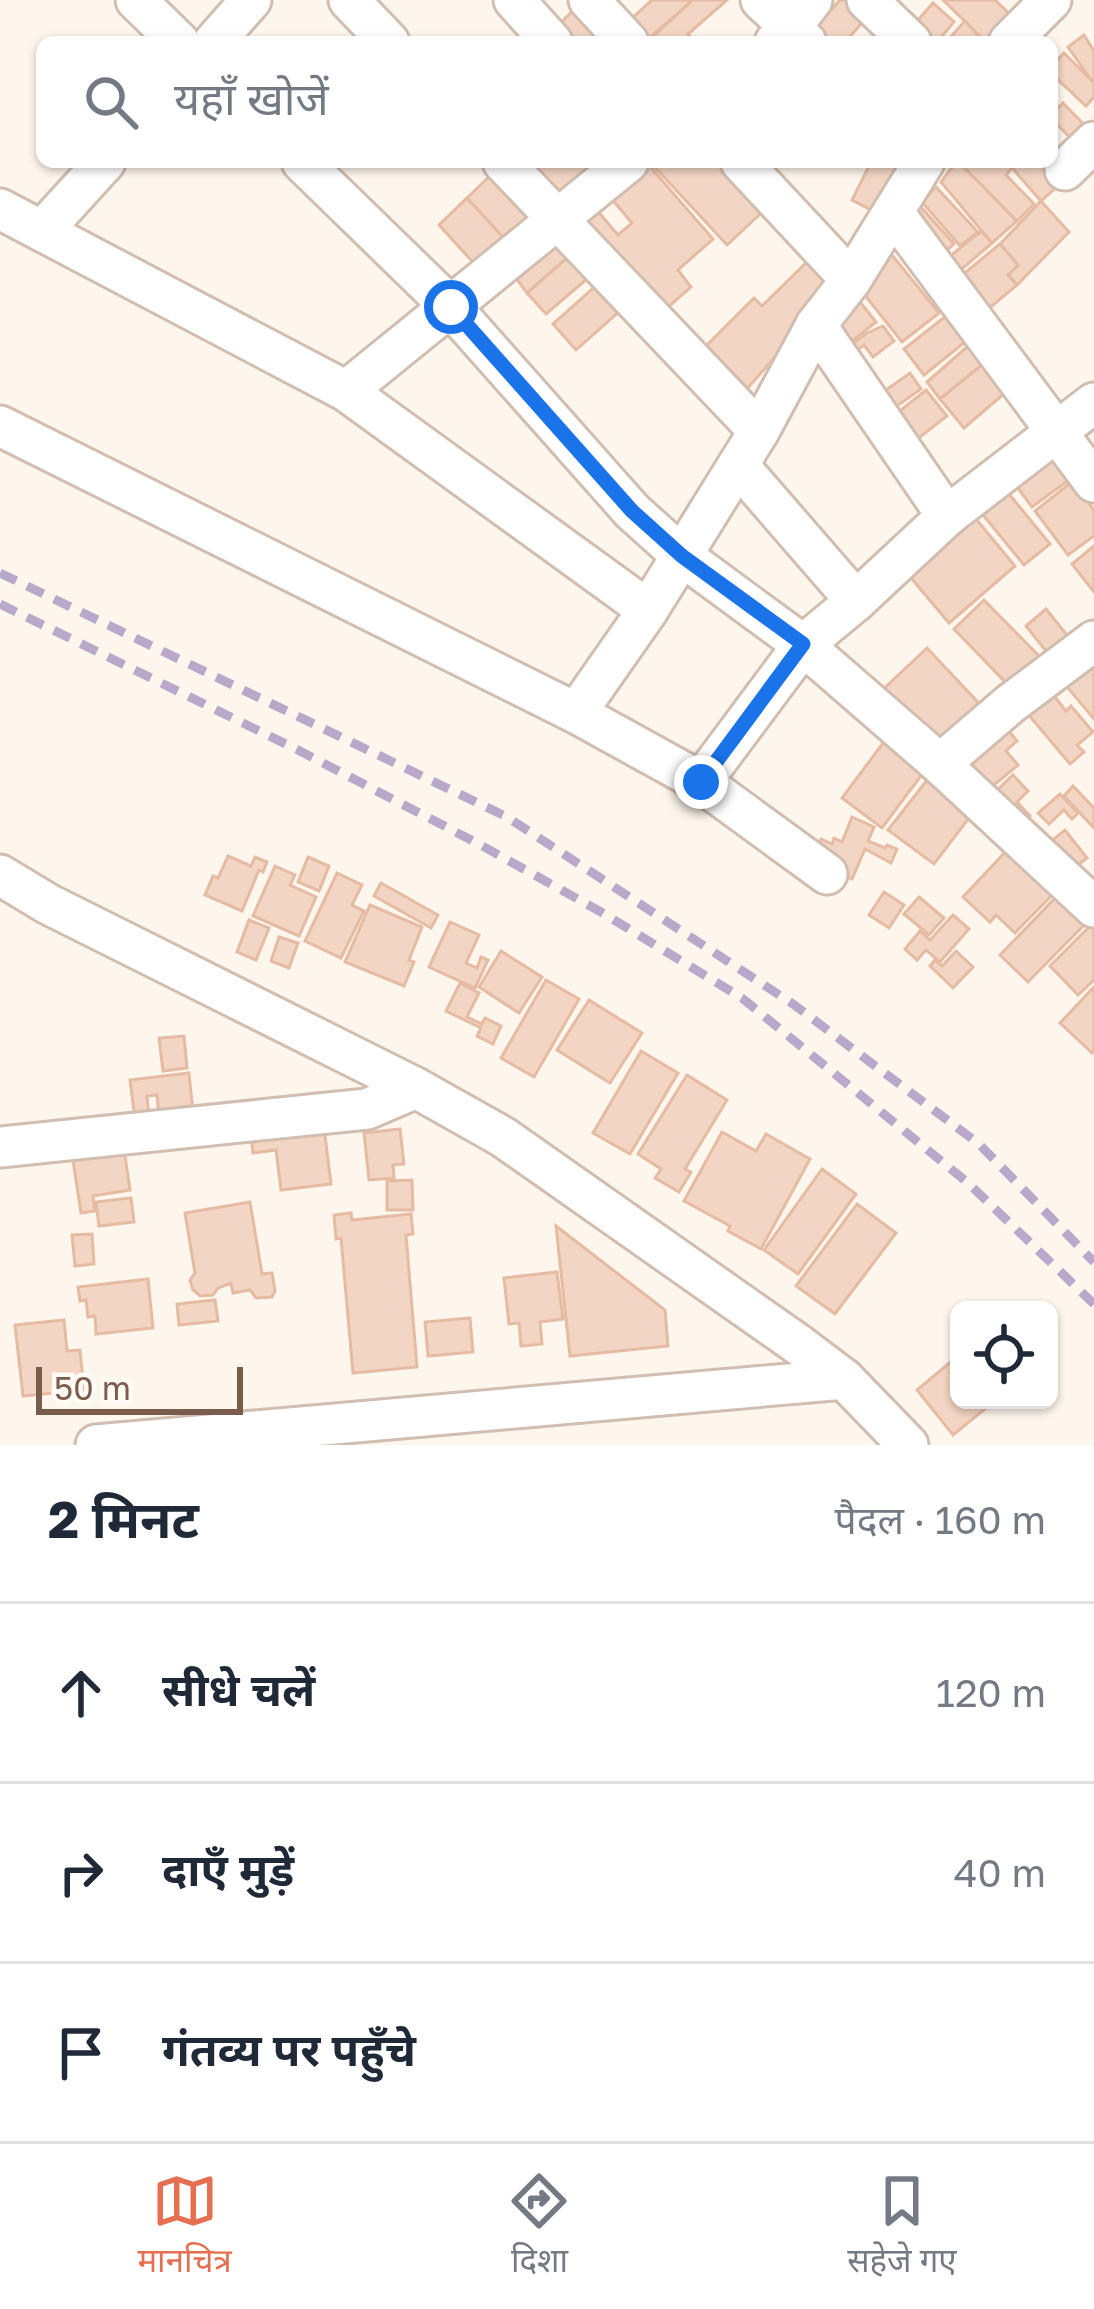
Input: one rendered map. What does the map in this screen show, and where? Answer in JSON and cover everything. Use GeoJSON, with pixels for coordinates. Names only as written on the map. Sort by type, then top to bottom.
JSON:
{"type":"FeatureCollection","features":[{"type":"Feature","properties":{"kind":"street"},"geometry":{"type":"LineString","coordinates":[[136,0],[172,36]]}},
{"type":"Feature","properties":{"kind":"street"},"geometry":{"type":"LineString","coordinates":[[219,36],[251,0]]}},
{"type":"Feature","properties":{"kind":"street"},"geometry":{"type":"LineString","coordinates":[[349,0],[382,36]]}},
{"type":"Feature","properties":{"kind":"street"},"geometry":{"type":"LineString","coordinates":[[514,0],[547,36]]}},
{"type":"Feature","properties":{"kind":"street"},"geometry":{"type":"LineString","coordinates":[[589,0],[622,36]]}},
{"type":"Feature","properties":{"kind":"street"},"geometry":{"type":"LineString","coordinates":[[760,0],[796,28]]}},
{"type":"Feature","properties":{"kind":"street"},"geometry":{"type":"LineString","coordinates":[[867,0],[905,36]]}},
{"type":"Feature","properties":{"kind":"street"},"geometry":{"type":"LineString","coordinates":[[1015,36],[1051,0]]}},
{"type":"Feature","properties":{"kind":"street"},"geometry":{"type":"LineString","coordinates":[[1065,170],[1094,142]]}},
{"type":"Feature","properties":{"kind":"street"},"geometry":{"type":"LineString","coordinates":[[42,231],[100,168]]}},
{"type":"Feature","properties":{"kind":"street"},"geometry":{"type":"LineString","coordinates":[[308,168],[451,307],[632,511],[682,556],[803,644],[1086,884]]}},
{"type":"Feature","properties":{"kind":"street"},"geometry":{"type":"LineString","coordinates":[[509,168],[759,431]]}},
{"type":"Feature","properties":{"kind":"street"},"geometry":{"type":"LineString","coordinates":[[346,392],[621,168]]}},
{"type":"Feature","properties":{"kind":"street"},"geometry":{"type":"LineString","coordinates":[[746,168],[851,280]]}},
{"type":"Feature","properties":{"kind":"street"},"geometry":{"type":"LineString","coordinates":[[576,713],[648,610],[759,431],[816,325],[851,280],[920,168]]}},
{"type":"Feature","properties":{"kind":"street"},"geometry":{"type":"LineString","coordinates":[[0,209],[346,392],[648,610]]}},
{"type":"Feature","properties":{"kind":"street"},"geometry":{"type":"LineString","coordinates":[[893,212],[1094,482]]}},
{"type":"Feature","properties":{"kind":"street"},"geometry":{"type":"LineString","coordinates":[[816,325],[947,516]]}},
{"type":"Feature","properties":{"kind":"street"},"geometry":{"type":"LineString","coordinates":[[701,782],[803,644],[947,516],[1094,403]]}},
{"type":"Feature","properties":{"kind":"street"},"geometry":{"type":"LineString","coordinates":[[0,426],[576,713],[701,782],[827,874]]}},
{"type":"Feature","properties":{"kind":"street"},"geometry":{"type":"LineString","coordinates":[[738,464],[856,601]]}},
{"type":"Feature","properties":{"kind":"street"},"geometry":{"type":"LineString","coordinates":[[940,764],[1094,641]]}},
{"type":"Feature","properties":{"kind":"street"},"geometry":{"type":"LineString","coordinates":[[0,875],[503,1137],[800,1345],[844,1379],[908,1445]]}},
{"type":"Feature","properties":{"kind":"street"},"geometry":{"type":"LineString","coordinates":[[0,909],[48,904]]}},
{"type":"Feature","properties":{"kind":"street"},"geometry":{"type":"LineString","coordinates":[[0,1147],[367,1109],[416,1088]]}},
{"type":"Feature","properties":{"kind":"street"},"geometry":{"type":"LineString","coordinates":[[96,1445],[844,1379]]}},
{"type":"Feature","properties":{"kind":"building"},"geometry":{"type":"Polygon","coordinates":[[[652,0],[693,0],[652,36],[642,36],[629,21],[652,0]]]}},
{"type":"Feature","properties":{"kind":"building"},"geometry":{"type":"Polygon","coordinates":[[[693,0],[727,0],[690,36],[654,36],[693,0]]]}},
{"type":"Feature","properties":{"kind":"building"},"geometry":{"type":"Polygon","coordinates":[[[840,0],[855,0],[870,14],[850,36],[820,36],[813,30],[840,0]]]}},
{"type":"Feature","properties":{"kind":"building"},"geometry":{"type":"Polygon","coordinates":[[[943,0],[995,0],[1011,15],[990,36],[980,36],[943,0]]]}},
{"type":"Feature","properties":{"kind":"building"},"geometry":{"type":"Polygon","coordinates":[[[582,2],[604,36],[555,36],[551,32],[582,2]]]}},
{"type":"Feature","properties":{"kind":"building"},"geometry":{"type":"Polygon","coordinates":[[[933,3],[954,22],[942,36],[920,36],[911,28],[933,3]]]}},
{"type":"Feature","properties":{"kind":"building"},"geometry":{"type":"Polygon","coordinates":[[[965,21],[979,36],[951,36],[965,21]]]}},
{"type":"Feature","properties":{"kind":"building"},"geometry":{"type":"Polygon","coordinates":[[[1084,35],[1094,51],[1092,81],[1068,47],[1084,35]]]}},
{"type":"Feature","properties":{"kind":"building"},"geometry":{"type":"Polygon","coordinates":[[[1064,53],[1094,83],[1094,97],[1086,106],[1058,80],[1058,60],[1064,53]]]}},
{"type":"Feature","properties":{"kind":"building"},"geometry":{"type":"Polygon","coordinates":[[[1063,103],[1094,135],[1081,149],[1058,125],[1058,108],[1063,103]]]}},
{"type":"Feature","properties":{"kind":"building"},"geometry":{"type":"Polygon","coordinates":[[[498,168],[543,214],[510,245],[467,198],[498,168]]]}},
{"type":"Feature","properties":{"kind":"building"},"geometry":{"type":"Polygon","coordinates":[[[524,168],[592,168],[557,202],[524,168]]]}},
{"type":"Feature","properties":{"kind":"building"},"geometry":{"type":"Polygon","coordinates":[[[638,168],[651,168],[713,239],[678,270],[691,287],[666,309],[625,262],[616,270],[577,224],[595,208],[618,235],[632,223],[605,191],[638,168]]]}},
{"type":"Feature","properties":{"kind":"building"},"geometry":{"type":"Polygon","coordinates":[[[656,168],[738,168],[771,204],[727,245],[656,168]]]}},
{"type":"Feature","properties":{"kind":"building"},"geometry":{"type":"Polygon","coordinates":[[[868,168],[902,168],[879,214],[852,200],[868,168]]]}},
{"type":"Feature","properties":{"kind":"building"},"geometry":{"type":"Polygon","coordinates":[[[952,168],[965,168],[1017,221],[992,243],[941,182],[952,168]]]}},
{"type":"Feature","properties":{"kind":"building"},"geometry":{"type":"Polygon","coordinates":[[[965,168],[1012,168],[1006,175],[1034,204],[1017,221],[965,168]]]}},
{"type":"Feature","properties":{"kind":"building"},"geometry":{"type":"Polygon","coordinates":[[[1047,168],[1061,183],[1041,201],[1013,169],[1047,168]]]}},
{"type":"Feature","properties":{"kind":"building"},"geometry":{"type":"Polygon","coordinates":[[[936,187],[978,232],[960,246],[922,202],[936,187]]]}},
{"type":"Feature","properties":{"kind":"building"},"geometry":{"type":"Polygon","coordinates":[[[467,198],[510,245],[481,271],[439,225],[467,198]]]}},
{"type":"Feature","properties":{"kind":"building"},"geometry":{"type":"Polygon","coordinates":[[[1041,201],[1069,232],[1017,285],[1008,275],[1018,265],[1000,244],[1041,201]]]}},
{"type":"Feature","properties":{"kind":"building"},"geometry":{"type":"Polygon","coordinates":[[[919,205],[954,244],[937,259],[904,220],[919,205]]]}},
{"type":"Feature","properties":{"kind":"building"},"geometry":{"type":"Polygon","coordinates":[[[981,231],[992,243],[949,280],[938,266],[981,231]]]}},
{"type":"Feature","properties":{"kind":"building"},"geometry":{"type":"Polygon","coordinates":[[[559,233],[575,251],[527,293],[513,274],[559,233]]]}},
{"type":"Feature","properties":{"kind":"building"},"geometry":{"type":"Polygon","coordinates":[[[883,244],[939,313],[902,342],[860,289],[883,244]]]}},
{"type":"Feature","properties":{"kind":"building"},"geometry":{"type":"Polygon","coordinates":[[[1000,244],[1018,265],[1008,275],[1017,285],[981,315],[955,281],[1000,244]]]}},
{"type":"Feature","properties":{"kind":"building"},"geometry":{"type":"Polygon","coordinates":[[[575,251],[594,273],[546,314],[527,293],[575,251]]]}},
{"type":"Feature","properties":{"kind":"building"},"geometry":{"type":"Polygon","coordinates":[[[811,258],[832,293],[745,391],[704,348],[754,298],[762,306],[811,258]]]}},
{"type":"Feature","properties":{"kind":"building"},"geometry":{"type":"Polygon","coordinates":[[[599,283],[622,309],[576,350],[553,324],[599,283]]]}},
{"type":"Feature","properties":{"kind":"building"},"geometry":{"type":"Polygon","coordinates":[[[852,292],[876,322],[852,341],[838,324],[852,292]]]}},
{"type":"Feature","properties":{"kind":"building"},"geometry":{"type":"Polygon","coordinates":[[[946,316],[965,342],[924,375],[904,349],[946,316]]]}},
{"type":"Feature","properties":{"kind":"building"},"geometry":{"type":"Polygon","coordinates":[[[883,326],[894,341],[873,357],[864,345],[851,355],[845,349],[867,333],[883,326]]]}},
{"type":"Feature","properties":{"kind":"building"},"geometry":{"type":"Polygon","coordinates":[[[968,346],[983,364],[940,399],[927,382],[968,346]]]}},
{"type":"Feature","properties":{"kind":"building"},"geometry":{"type":"Polygon","coordinates":[[[983,364],[1006,392],[964,428],[940,399],[983,364]]]}},
{"type":"Feature","properties":{"kind":"building"},"geometry":{"type":"Polygon","coordinates":[[[910,373],[921,389],[887,413],[876,397],[910,373]]]}},
{"type":"Feature","properties":{"kind":"building"},"geometry":{"type":"Polygon","coordinates":[[[926,390],[947,416],[911,444],[891,418],[926,390]]]}},
{"type":"Feature","properties":{"kind":"building"},"geometry":{"type":"Polygon","coordinates":[[[1050,455],[1069,480],[1032,507],[1014,483],[1050,455]]]}},
{"type":"Feature","properties":{"kind":"building"},"geometry":{"type":"Polygon","coordinates":[[[1073,481],[1094,510],[1094,536],[1068,555],[1035,511],[1073,481]]]}},
{"type":"Feature","properties":{"kind":"building"},"geometry":{"type":"Polygon","coordinates":[[[1005,489],[1050,544],[1024,565],[979,510],[1005,489]]]}},
{"type":"Feature","properties":{"kind":"building"},"geometry":{"type":"Polygon","coordinates":[[[976,519],[1015,566],[949,623],[901,566],[976,519]]]}},
{"type":"Feature","properties":{"kind":"building"},"geometry":{"type":"Polygon","coordinates":[[[1094,546],[1094,592],[1072,564],[1094,546]]]}},
{"type":"Feature","properties":{"kind":"building"},"geometry":{"type":"Polygon","coordinates":[[[984,600],[1042,659],[1012,689],[954,629],[984,600]]]}},
{"type":"Feature","properties":{"kind":"building"},"geometry":{"type":"Polygon","coordinates":[[[1046,609],[1071,640],[1050,656],[1026,626],[1046,609]]]}},
{"type":"Feature","properties":{"kind":"building"},"geometry":{"type":"Polygon","coordinates":[[[927,648],[989,714],[939,761],[877,695],[927,648]]]}},
{"type":"Feature","properties":{"kind":"building"},"geometry":{"type":"Polygon","coordinates":[[[1090,661],[1094,667],[1094,719],[1063,682],[1090,661]]]}},
{"type":"Feature","properties":{"kind":"building"},"geometry":{"type":"Polygon","coordinates":[[[1051,692],[1066,711],[1071,706],[1093,732],[1077,745],[1084,752],[1070,764],[1027,713],[1051,692]]]}},
{"type":"Feature","properties":{"kind":"building"},"geometry":{"type":"Polygon","coordinates":[[[1001,721],[1017,741],[1006,751],[1018,765],[981,796],[953,762],[1001,721]]]}},
{"type":"Feature","properties":{"kind":"building"},"geometry":{"type":"Polygon","coordinates":[[[886,739],[926,769],[882,828],[842,798],[886,739]]]}},
{"type":"Feature","properties":{"kind":"building"},"geometry":{"type":"Polygon","coordinates":[[[1013,775],[1028,791],[1017,802],[1030,816],[1015,831],[986,801],[1013,775]]]}},
{"type":"Feature","properties":{"kind":"building"},"geometry":{"type":"Polygon","coordinates":[[[927,780],[972,814],[934,864],[888,830],[927,780]]]}},
{"type":"Feature","properties":{"kind":"building"},"geometry":{"type":"Polygon","coordinates":[[[1073,786],[1094,808],[1094,828],[1064,796],[1073,786]]]}},
{"type":"Feature","properties":{"kind":"building"},"geometry":{"type":"Polygon","coordinates":[[[1060,794],[1078,813],[1072,819],[1064,810],[1049,824],[1038,813],[1060,794]]]}},
{"type":"Feature","properties":{"kind":"building"},"geometry":{"type":"Polygon","coordinates":[[[852,817],[874,827],[868,841],[897,849],[891,863],[865,849],[852,879],[814,854],[821,839],[842,842],[852,817]]]}},
{"type":"Feature","properties":{"kind":"building"},"geometry":{"type":"Polygon","coordinates":[[[1065,830],[1087,858],[1067,873],[1045,846],[1065,830]]]}},
{"type":"Feature","properties":{"kind":"building"},"geometry":{"type":"Polygon","coordinates":[[[1012,845],[1058,889],[1015,933],[996,915],[990,922],[963,897],[1012,845]]]}},
{"type":"Feature","properties":{"kind":"building"},"geometry":{"type":"Polygon","coordinates":[[[228,856],[251,866],[255,857],[267,862],[242,911],[205,895],[228,856]]]}},
{"type":"Feature","properties":{"kind":"building"},"geometry":{"type":"Polygon","coordinates":[[[308,857],[329,866],[319,891],[298,882],[308,857]]]}},
{"type":"Feature","properties":{"kind":"building"},"geometry":{"type":"Polygon","coordinates":[[[275,866],[295,875],[290,885],[316,897],[299,936],[253,916],[275,866]]]}},
{"type":"Feature","properties":{"kind":"building"},"geometry":{"type":"Polygon","coordinates":[[[337,873],[362,885],[352,905],[364,911],[341,958],[305,941],[337,873]]]}},
{"type":"Feature","properties":{"kind":"building"},"geometry":{"type":"Polygon","coordinates":[[[381,883],[438,915],[431,928],[374,896],[381,883]]]}},
{"type":"Feature","properties":{"kind":"building"},"geometry":{"type":"Polygon","coordinates":[[[884,892],[904,905],[889,928],[869,915],[884,892]]]}},
{"type":"Feature","properties":{"kind":"building"},"geometry":{"type":"Polygon","coordinates":[[[1061,892],[1089,920],[1028,982],[1000,955],[1061,892]]]}},
{"type":"Feature","properties":{"kind":"building"},"geometry":{"type":"Polygon","coordinates":[[[919,897],[944,918],[929,935],[904,914],[919,897]]]}},
{"type":"Feature","properties":{"kind":"building"},"geometry":{"type":"Polygon","coordinates":[[[370,905],[422,927],[404,986],[345,962],[370,905]]]}},
{"type":"Feature","properties":{"kind":"building"},"geometry":{"type":"Polygon","coordinates":[[[953,915],[969,929],[940,962],[926,950],[917,960],[905,949],[920,931],[930,940],[953,915]]]}},
{"type":"Feature","properties":{"kind":"building"},"geometry":{"type":"Polygon","coordinates":[[[249,920],[269,928],[256,960],[237,952],[249,920]]]}},
{"type":"Feature","properties":{"kind":"building"},"geometry":{"type":"Polygon","coordinates":[[[450,922],[479,935],[466,963],[477,968],[481,957],[488,960],[475,988],[429,967],[450,922]]]}},
{"type":"Feature","properties":{"kind":"building"},"geometry":{"type":"Polygon","coordinates":[[[1094,922],[1094,980],[1078,995],[1050,966],[1094,922]]]}},
{"type":"Feature","properties":{"kind":"building"},"geometry":{"type":"Polygon","coordinates":[[[279,937],[298,943],[289,968],[271,961],[279,937]]]}},
{"type":"Feature","properties":{"kind":"building"},"geometry":{"type":"Polygon","coordinates":[[[501,951],[542,977],[519,1013],[479,987],[501,951]]]}},
{"type":"Feature","properties":{"kind":"building"},"geometry":{"type":"Polygon","coordinates":[[[956,951],[973,967],[953,988],[930,966],[935,960],[942,966],[956,951]]]}},
{"type":"Feature","properties":{"kind":"building"},"geometry":{"type":"Polygon","coordinates":[[[546,980],[579,999],[534,1077],[501,1058],[546,980]]]}},
{"type":"Feature","properties":{"kind":"building"},"geometry":{"type":"Polygon","coordinates":[[[460,983],[479,993],[467,1017],[482,1024],[485,1018],[501,1026],[493,1044],[477,1036],[481,1028],[446,1011],[460,983]]]}},
{"type":"Feature","properties":{"kind":"building"},"geometry":{"type":"Polygon","coordinates":[[[1094,987],[1094,1051],[1092,1053],[1060,1023],[1094,987]]]}},
{"type":"Feature","properties":{"kind":"building"},"geometry":{"type":"Polygon","coordinates":[[[589,1000],[642,1033],[610,1083],[557,1050],[589,1000]]]}},
{"type":"Feature","properties":{"kind":"building"},"geometry":{"type":"Polygon","coordinates":[[[184,1036],[187,1068],[163,1071],[159,1038],[184,1036]]]}},
{"type":"Feature","properties":{"kind":"building"},"geometry":{"type":"Polygon","coordinates":[[[641,1051],[678,1073],[630,1154],[593,1133],[641,1051]]]}},
{"type":"Feature","properties":{"kind":"building"},"geometry":{"type":"Polygon","coordinates":[[[189,1073],[193,1112],[159,1116],[157,1095],[147,1096],[149,1117],[135,1119],[130,1080],[189,1073]]]}},
{"type":"Feature","properties":{"kind":"building"},"geometry":{"type":"Polygon","coordinates":[[[687,1075],[727,1100],[685,1169],[691,1172],[679,1192],[655,1178],[661,1169],[638,1154],[687,1075]]]}},
{"type":"Feature","properties":{"kind":"building"},"geometry":{"type":"Polygon","coordinates":[[[323,1119],[331,1184],[281,1190],[276,1150],[253,1153],[250,1129],[323,1119]]]}},
{"type":"Feature","properties":{"kind":"building"},"geometry":{"type":"Polygon","coordinates":[[[400,1129],[404,1164],[393,1165],[394,1178],[369,1180],[364,1133],[400,1129]]]}},
{"type":"Feature","properties":{"kind":"building"},"geometry":{"type":"Polygon","coordinates":[[[722,1132],[756,1151],[766,1134],[810,1159],[761,1249],[684,1201],[722,1132]]]}},
{"type":"Feature","properties":{"kind":"building"},"geometry":{"type":"Polygon","coordinates":[[[71,1147],[124,1149],[130,1190],[93,1196],[95,1211],[81,1213],[71,1147]]]}},
{"type":"Feature","properties":{"kind":"building"},"geometry":{"type":"Polygon","coordinates":[[[822,1169],[856,1194],[798,1274],[764,1250],[822,1169]]]}},
{"type":"Feature","properties":{"kind":"building"},"geometry":{"type":"Polygon","coordinates":[[[412,1180],[413,1210],[387,1210],[387,1181],[412,1180]]]}},
{"type":"Feature","properties":{"kind":"building"},"geometry":{"type":"Polygon","coordinates":[[[131,1198],[134,1222],[99,1226],[96,1202],[131,1198]]]}},
{"type":"Feature","properties":{"kind":"building"},"geometry":{"type":"Polygon","coordinates":[[[250,1202],[262,1274],[272,1273],[272,1297],[256,1298],[250,1290],[233,1293],[231,1283],[213,1295],[200,1296],[190,1280],[195,1273],[185,1213],[250,1202]]]}},
{"type":"Feature","properties":{"kind":"building"},"geometry":{"type":"Polygon","coordinates":[[[857,1204],[896,1233],[835,1314],[796,1286],[857,1204]]]}},
{"type":"Feature","properties":{"kind":"building"},"geometry":{"type":"Polygon","coordinates":[[[351,1213],[352,1220],[411,1214],[413,1234],[406,1235],[417,1367],[353,1373],[341,1238],[336,1239],[334,1215],[351,1213]]]}},
{"type":"Feature","properties":{"kind":"building"},"geometry":{"type":"Polygon","coordinates":[[[556,1226],[665,1310],[668,1346],[570,1356],[556,1226]]]}},
{"type":"Feature","properties":{"kind":"building"},"geometry":{"type":"Polygon","coordinates":[[[92,1234],[94,1264],[75,1266],[72,1235],[92,1234]]]}},
{"type":"Feature","properties":{"kind":"building"},"geometry":{"type":"Polygon","coordinates":[[[557,1272],[563,1319],[540,1322],[542,1344],[521,1346],[519,1323],[509,1324],[504,1278],[557,1272]]]}},
{"type":"Feature","properties":{"kind":"building"},"geometry":{"type":"Polygon","coordinates":[[[148,1279],[153,1328],[96,1334],[95,1316],[88,1317],[78,1287],[148,1279]]]}},
{"type":"Feature","properties":{"kind":"building"},"geometry":{"type":"Polygon","coordinates":[[[215,1300],[218,1321],[179,1325],[177,1304],[215,1300]]]}},
{"type":"Feature","properties":{"kind":"building"},"geometry":{"type":"Polygon","coordinates":[[[470,1318],[473,1352],[428,1356],[425,1322],[470,1318]]]}},
{"type":"Feature","properties":{"kind":"building"},"geometry":{"type":"Polygon","coordinates":[[[64,1320],[67,1351],[80,1350],[84,1390],[23,1396],[15,1325],[64,1320]]]}},
{"type":"Feature","properties":{"kind":"building"},"geometry":{"type":"Polygon","coordinates":[[[950,1362],[950,1409],[985,1409],[953,1435],[917,1390],[950,1362]]]}},
{"type":"Feature","properties":{"kind":"railway"},"geometry":{"type":"LineString","coordinates":[[0,573],[507,817],[793,1004],[979,1144],[1094,1262]]}},
{"type":"Feature","properties":{"kind":"railway"},"geometry":{"type":"LineString","coordinates":[[0,604],[477,843],[742,998],[968,1183],[1094,1304]]}},
{"type":"Feature","properties":{"kind":"route"},"geometry":{"type":"LineString","coordinates":[[451,307],[632,511],[682,556],[803,644],[701,782]]}}]}
